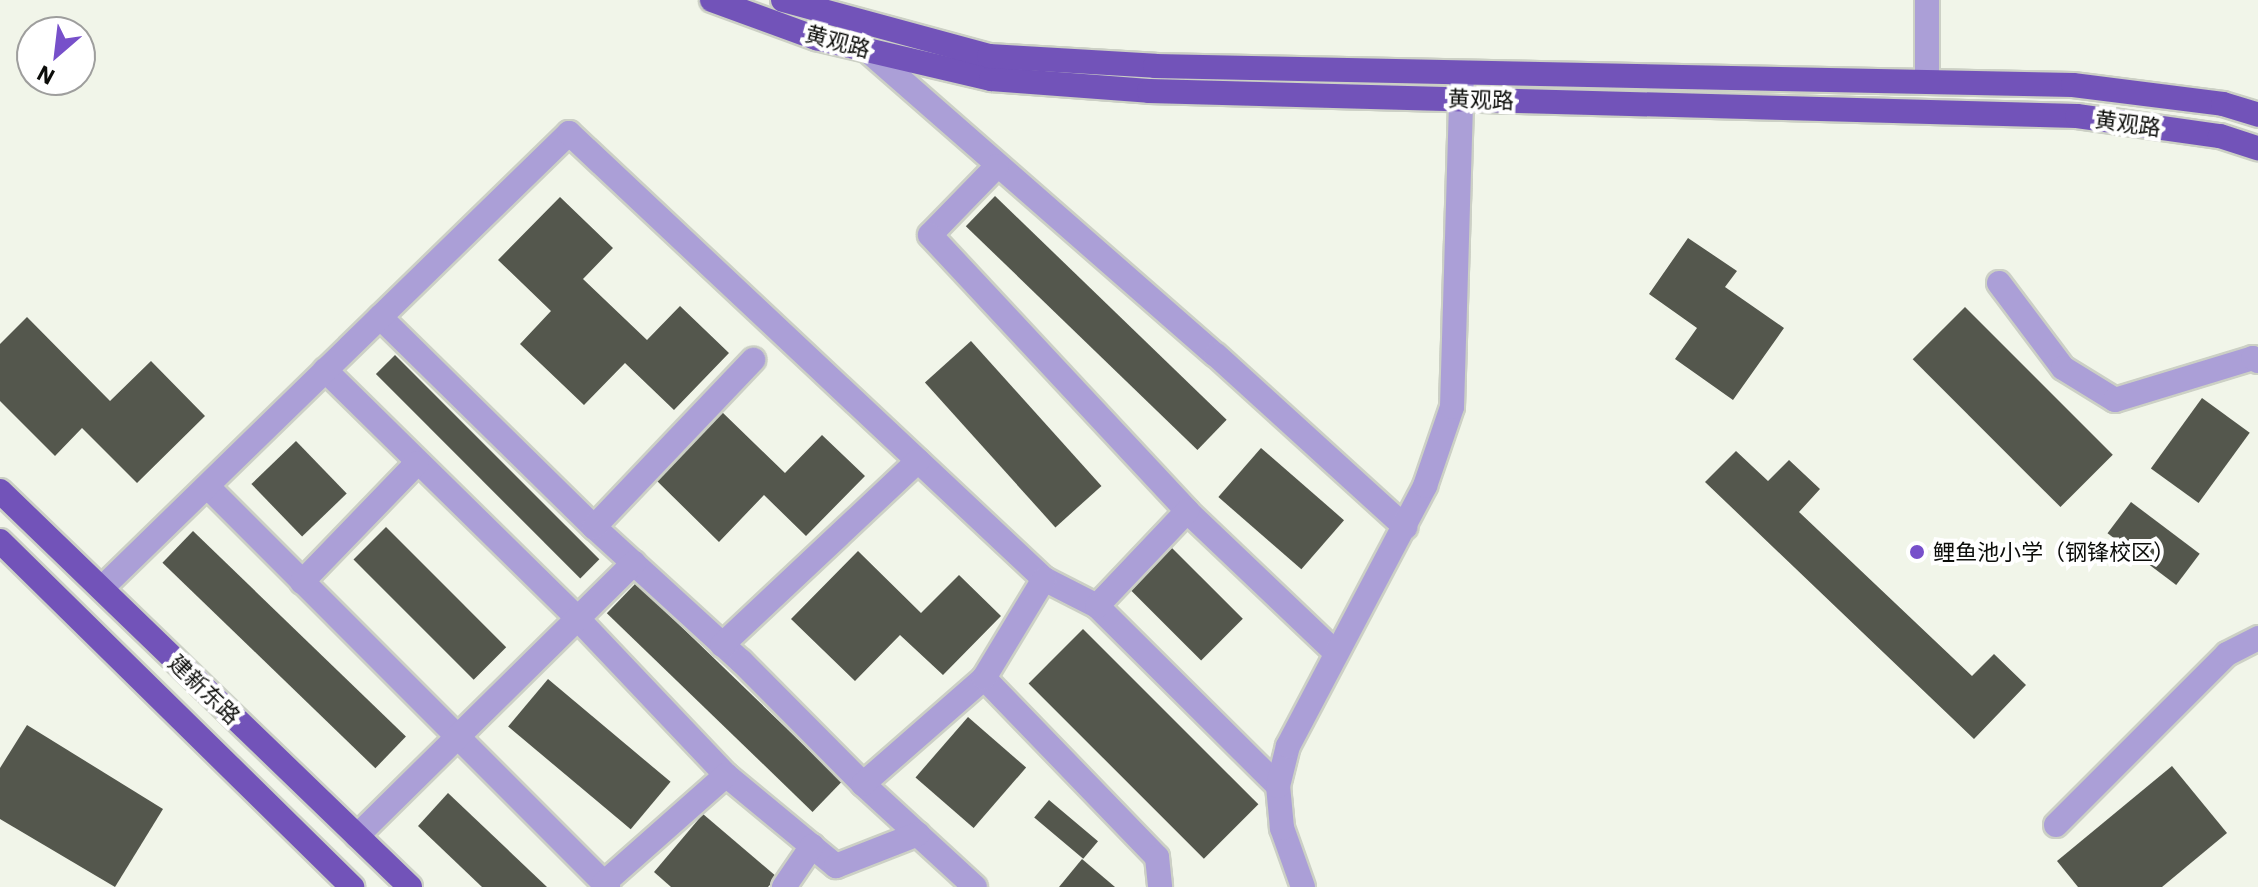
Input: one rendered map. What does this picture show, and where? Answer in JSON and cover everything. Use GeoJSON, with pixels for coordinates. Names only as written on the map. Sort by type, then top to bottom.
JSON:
{"type":"FeatureCollection","features":[{"type":"Feature","properties":{"kind":"main road","name":"黄观路"},"geometry":{"type":"LineString","coordinates":[[712,0],[816,38],[991,79],[1149,91],[2077,116],[2220,136],[2258,148]]}},
{"type":"Feature","properties":{"kind":"main road","name":"黄观路"},"geometry":{"type":"LineString","coordinates":[[783,0],[989,56],[1155,66],[2073,85],[2223,104],[2258,115]]}},
{"type":"Feature","properties":{"kind":"main road","name":"建新东路"},"geometry":{"type":"LineString","coordinates":[[0,491],[410,887]]}},
{"type":"Feature","properties":{"kind":"main road","name":"建新东路"},"geometry":{"type":"LineString","coordinates":[[0,541],[352,887]]}},
{"type":"Feature","properties":{"kind":"street"},"geometry":{"type":"LineString","coordinates":[[1927,0],[1927,81]]}},
{"type":"Feature","properties":{"kind":"street"},"geometry":{"type":"LineString","coordinates":[[867,50],[1216,355],[1405,527]]}},
{"type":"Feature","properties":{"kind":"street"},"geometry":{"type":"LineString","coordinates":[[1303,887],[1282,828],[1278,786],[1288,746],[1405,527],[1439,450],[1452,407],[1462,72]]}},
{"type":"Feature","properties":{"kind":"street"},"geometry":{"type":"LineString","coordinates":[[102,588],[569,133],[1044,579],[1097,606],[1278,786]]}},
{"type":"Feature","properties":{"kind":"street"},"geometry":{"type":"LineString","coordinates":[[997,166],[930,235],[1187,511],[1336,653]]}},
{"type":"Feature","properties":{"kind":"street"},"geometry":{"type":"LineString","coordinates":[[1999,283],[2063,368],[2115,400],[2253,358],[2258,361]]}},
{"type":"Feature","properties":{"kind":"street"},"geometry":{"type":"LineString","coordinates":[[380,317],[594,527],[975,887]]}},
{"type":"Feature","properties":{"kind":"street"},"geometry":{"type":"LineString","coordinates":[[594,527],[753,360]]}},
{"type":"Feature","properties":{"kind":"street"},"geometry":{"type":"LineString","coordinates":[[325,370],[578,619],[726,775],[836,866],[918,834]]}},
{"type":"Feature","properties":{"kind":"street"},"geometry":{"type":"LineString","coordinates":[[722,645],[918,461]]}},
{"type":"Feature","properties":{"kind":"street"},"geometry":{"type":"LineString","coordinates":[[302,582],[417,463]]}},
{"type":"Feature","properties":{"kind":"street"},"geometry":{"type":"LineString","coordinates":[[208,487],[606,885],[726,775]]}},
{"type":"Feature","properties":{"kind":"street"},"geometry":{"type":"LineString","coordinates":[[1097,606],[1187,511]]}},
{"type":"Feature","properties":{"kind":"street"},"geometry":{"type":"LineString","coordinates":[[357,836],[634,563]]}},
{"type":"Feature","properties":{"kind":"street"},"geometry":{"type":"LineString","coordinates":[[863,784],[984,678],[1044,579]]}},
{"type":"Feature","properties":{"kind":"street"},"geometry":{"type":"LineString","coordinates":[[2056,825],[2227,654],[2258,638]]}},
{"type":"Feature","properties":{"kind":"street"},"geometry":{"type":"LineString","coordinates":[[984,678],[1157,857],[1160,887]]}},
{"type":"Feature","properties":{"kind":"street"},"geometry":{"type":"LineString","coordinates":[[784,887],[812,846]]}},
{"type":"Feature","properties":{"kind":"building"},"geometry":{"type":"Polygon","coordinates":[[[995,196],[1227,420],[1197,450],[966,226],[995,196]]]}},
{"type":"Feature","properties":{"kind":"building"},"geometry":{"type":"Polygon","coordinates":[[[560,197],[613,248],[583,279],[647,340],[680,306],[729,353],[674,410],[625,363],[584,405],[520,344],[551,311],[498,260],[560,197]]]}},
{"type":"Feature","properties":{"kind":"building"},"geometry":{"type":"Polygon","coordinates":[[[1688,238],[1737,271],[1725,287],[1784,328],[1733,400],[1675,359],[1697,328],[1649,294],[1688,238]]]}},
{"type":"Feature","properties":{"kind":"building"},"geometry":{"type":"Polygon","coordinates":[[[1965,307],[2113,455],[2060,507],[1913,359],[1965,307]]]}},
{"type":"Feature","properties":{"kind":"building"},"geometry":{"type":"Polygon","coordinates":[[[27,317],[110,401],[151,361],[205,416],[137,483],[82,428],[55,456],[0,401],[0,344],[27,317]]]}},
{"type":"Feature","properties":{"kind":"building"},"geometry":{"type":"Polygon","coordinates":[[[971,341],[1101,486],[1055,527],[925,382],[971,341]]]}},
{"type":"Feature","properties":{"kind":"building"},"geometry":{"type":"Polygon","coordinates":[[[395,355],[599,559],[580,578],[376,374],[395,355]]]}},
{"type":"Feature","properties":{"kind":"building"},"geometry":{"type":"Polygon","coordinates":[[[2202,398],[2250,433],[2199,503],[2151,468],[2202,398]]]}},
{"type":"Feature","properties":{"kind":"building"},"geometry":{"type":"Polygon","coordinates":[[[721,411],[785,473],[822,435],[865,476],[806,536],[764,495],[719,542],[655,479],[721,411]]]}},
{"type":"Feature","properties":{"kind":"building"},"geometry":{"type":"Polygon","coordinates":[[[296,441],[347,494],[302,537],[251,484],[296,441]]]}},
{"type":"Feature","properties":{"kind":"building"},"geometry":{"type":"Polygon","coordinates":[[[1261,448],[1344,520],[1301,569],[1218,497],[1261,448]]]}},
{"type":"Feature","properties":{"kind":"building"},"geometry":{"type":"Polygon","coordinates":[[[1736,451],[1768,481],[1789,460],[1820,489],[1799,512],[1972,676],[1994,654],[2026,685],[1974,739],[1705,482],[1736,451]]]}},
{"type":"Feature","properties":{"kind":"building"},"geometry":{"type":"Polygon","coordinates":[[[2131,502],[2200,554],[2176,585],[2108,533],[2131,502]]]}},
{"type":"Feature","properties":{"kind":"building"},"geometry":{"type":"Polygon","coordinates":[[[386,527],[506,647],[474,680],[353,560],[386,527]]]}},
{"type":"Feature","properties":{"kind":"building"},"geometry":{"type":"Polygon","coordinates":[[[193,531],[406,737],[375,768],[162,563],[193,531]]]}},
{"type":"Feature","properties":{"kind":"building"},"geometry":{"type":"Polygon","coordinates":[[[1170,546],[1243,619],[1201,661],[1128,588],[1170,546]]]}},
{"type":"Feature","properties":{"kind":"building"},"geometry":{"type":"Polygon","coordinates":[[[858,551],[921,613],[959,575],[1001,616],[943,675],[900,635],[855,681],[791,619],[858,551]]]}},
{"type":"Feature","properties":{"kind":"building"},"geometry":{"type":"Polygon","coordinates":[[[636,583],[842,782],[813,812],[607,613],[636,583]]]}},
{"type":"Feature","properties":{"kind":"building"},"geometry":{"type":"Polygon","coordinates":[[[1083,629],[1258,804],[1204,859],[1029,683],[1083,629]]]}},
{"type":"Feature","properties":{"kind":"building"},"geometry":{"type":"Polygon","coordinates":[[[548,679],[671,782],[631,829],[508,726],[548,679]]]}},
{"type":"Feature","properties":{"kind":"building"},"geometry":{"type":"Polygon","coordinates":[[[968,717],[1026,768],[974,828],[916,777],[968,717]]]}},
{"type":"Feature","properties":{"kind":"building"},"geometry":{"type":"Polygon","coordinates":[[[27,725],[163,809],[115,887],[0,819],[0,768],[27,725]]]}},
{"type":"Feature","properties":{"kind":"building"},"geometry":{"type":"Polygon","coordinates":[[[2172,766],[2227,833],[2162,887],[2078,887],[2057,861],[2172,766]]]}},
{"type":"Feature","properties":{"kind":"building"},"geometry":{"type":"Polygon","coordinates":[[[448,793],[547,887],[482,887],[418,826],[448,793]]]}},
{"type":"Feature","properties":{"kind":"building"},"geometry":{"type":"Polygon","coordinates":[[[1049,800],[1098,841],[1083,859],[1034,818],[1049,800]]]}},
{"type":"Feature","properties":{"kind":"building"},"geometry":{"type":"Polygon","coordinates":[[[703,814],[777,877],[768,887],[671,887],[654,872],[703,814]]]}},
{"type":"Feature","properties":{"kind":"building"},"geometry":{"type":"Polygon","coordinates":[[[1082,859],[1115,887],[1059,887],[1082,859]]]}},
{"type":"Feature","properties":{"kind":"place","name":"鲤鱼池小学（钢锋校区）"},"geometry":{"type":"Point","coordinates":[1917,552]}}]}
